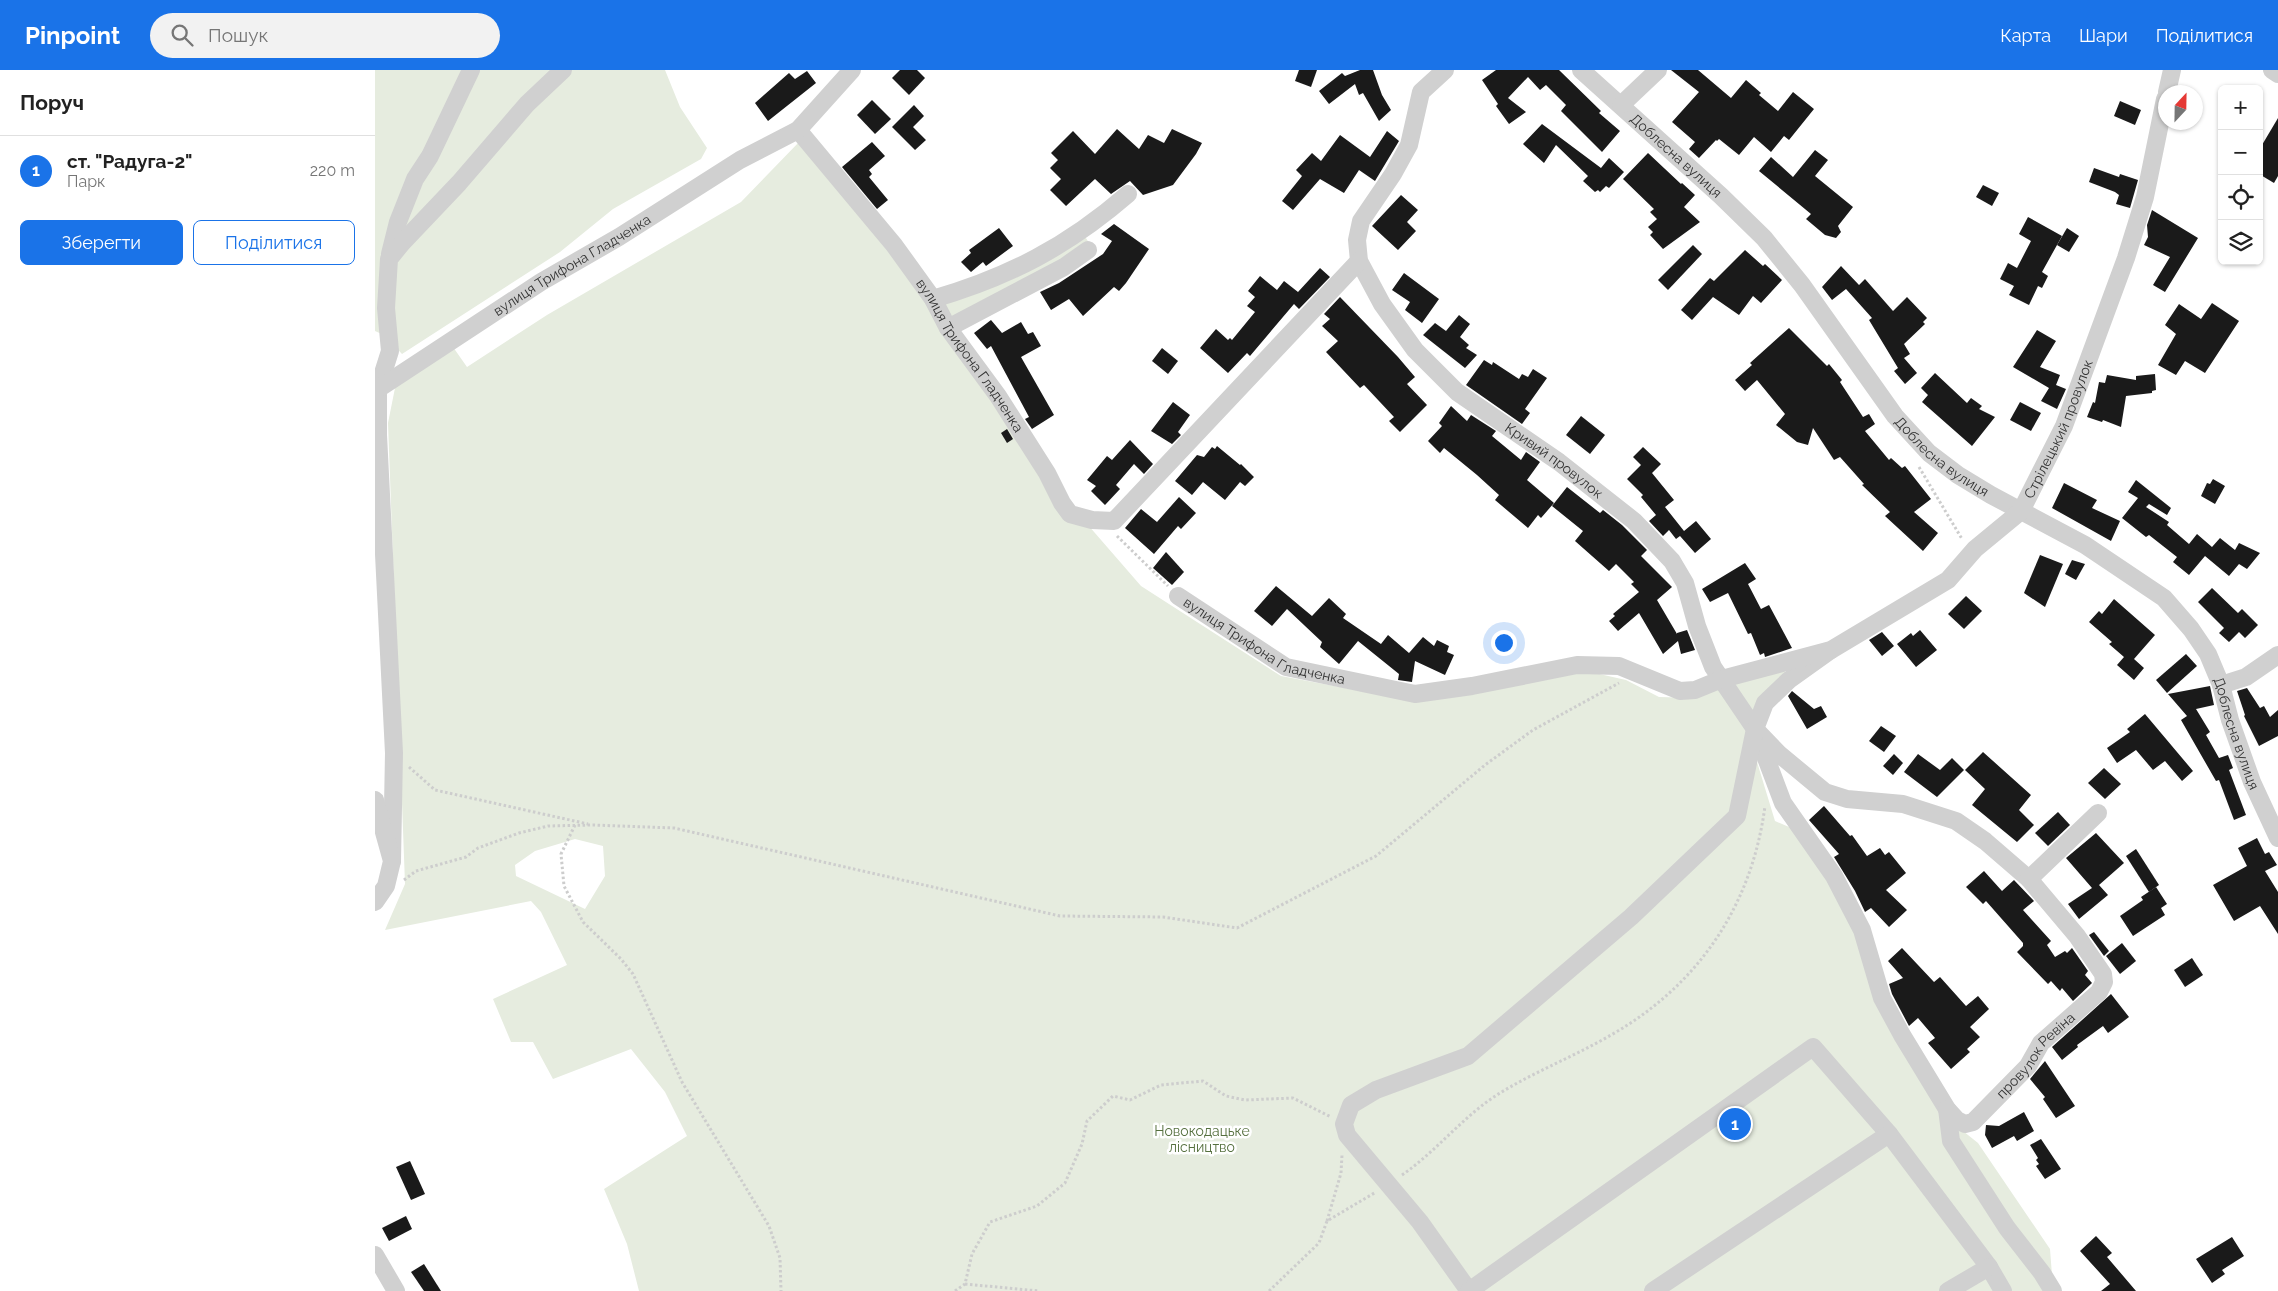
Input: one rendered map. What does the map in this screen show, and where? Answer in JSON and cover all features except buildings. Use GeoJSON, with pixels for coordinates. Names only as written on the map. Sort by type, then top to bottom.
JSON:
{"type":"FeatureCollection","features":[{"type":"Feature","properties":{"kind":"street"},"geometry":{"type":"LineString","coordinates":[[377,900],[386,886],[392,861],[394,753],[376,387],[390,351],[386,308],[389,259],[398,222],[415,179],[429,156],[471,70]]}},
{"type":"Feature","properties":{"kind":"street"},"geometry":{"type":"LineString","coordinates":[[389,259],[459,183],[527,104],[550,80],[563,70]]}},
{"type":"Feature","properties":{"kind":"street","name":"вулиця Трифона Гладченка"},"geometry":{"type":"LineString","coordinates":[[376,387],[541,282],[619,237],[740,160],[798,130],[852,70]]}},
{"type":"Feature","properties":{"kind":"street","name":"Кривий провулок"},"geometry":{"type":"LineString","coordinates":[[1445,70],[1421,92],[1409,145],[1393,174],[1361,222],[1357,240],[1359,261],[1382,304],[1415,350],[1457,392],[1559,462],[1634,521],[1672,561],[1685,583],[1703,642],[1713,667],[1722,679]]}},
{"type":"Feature","properties":{"kind":"street","name":"Доблесна вулиця"},"geometry":{"type":"LineString","coordinates":[[1581,70],[1721,196],[1764,238],[1802,285],[1895,416],[1929,453],[1958,475],[2085,545],[2164,598],[2191,629],[2208,654],[2221,685],[2230,720],[2252,782],[2278,838]]}},
{"type":"Feature","properties":{"kind":"street"},"geometry":{"type":"LineString","coordinates":[[1621,106],[1657,70]]}},
{"type":"Feature","properties":{"kind":"street"},"geometry":{"type":"LineString","coordinates":[[2168,85],[2171,70]]}},
{"type":"Feature","properties":{"kind":"street"},"geometry":{"type":"LineString","coordinates":[[2272,70],[2278,74]]}},
{"type":"Feature","properties":{"kind":"street","name":"вулиця Трифона Гладченка"},"geometry":{"type":"LineString","coordinates":[[798,130],[893,246],[933,299],[948,328],[998,396],[1047,473],[1062,503],[1070,514],[1092,520],[1114,521]]}},
{"type":"Feature","properties":{"kind":"street","name":"Стрілецький провулок"},"geometry":{"type":"LineString","coordinates":[[1722,679],[1831,650],[1948,580],[1970,555],[2021,511],[2064,426],[2126,258],[2145,197],[2159,130]]}},
{"type":"Feature","properties":{"kind":"street"},"geometry":{"type":"LineString","coordinates":[[933,299],[960,291],[1009,272],[1047,253],[1086,229],[1127,194]]}},
{"type":"Feature","properties":{"kind":"street"},"geometry":{"type":"LineString","coordinates":[[948,328],[1064,267],[1088,250]]}},
{"type":"Feature","properties":{"kind":"street"},"geometry":{"type":"LineString","coordinates":[[1114,521],[1359,261]]}},
{"type":"Feature","properties":{"kind":"street","name":"вулиця Трифона Гладченка"},"geometry":{"type":"LineString","coordinates":[[1178,596],[1286,667],[1415,694],[1472,686],[1577,665],[1619,666],[1680,691],[1695,690],[1722,679]]}},
{"type":"Feature","properties":{"kind":"street"},"geometry":{"type":"LineString","coordinates":[[1831,650],[1789,680],[1765,703],[1755,729],[1737,816],[1631,917],[1468,1056],[1376,1090],[1351,1105],[1343,1124],[1347,1135],[1420,1222],[1469,1291],[1813,1047],[1889,1134],[1989,1267],[2003,1291]]}},
{"type":"Feature","properties":{"kind":"street"},"geometry":{"type":"LineString","coordinates":[[2221,685],[2246,676],[2278,655]]}},
{"type":"Feature","properties":{"kind":"street","name":"провулок Ревіна"},"geometry":{"type":"LineString","coordinates":[[1722,679],[1755,729],[1779,754],[1825,792],[1847,799],[1903,804],[1956,820],[2029,878],[2098,964],[2104,982],[2099,992],[2041,1043],[2028,1066],[1973,1122],[1965,1124],[1957,1120],[1947,1109],[1902,1035],[1882,998],[1862,930],[1834,876],[1783,803],[1755,729]]}},
{"type":"Feature","properties":{"kind":"street"},"geometry":{"type":"LineString","coordinates":[[375,800],[392,861]]}},
{"type":"Feature","properties":{"kind":"street"},"geometry":{"type":"LineString","coordinates":[[2029,878],[2098,812]]}},
{"type":"Feature","properties":{"kind":"street"},"geometry":{"type":"LineString","coordinates":[[1947,1109],[1951,1141],[2007,1228],[2042,1273],[2053,1291]]}},
{"type":"Feature","properties":{"kind":"street"},"geometry":{"type":"LineString","coordinates":[[1653,1291],[1889,1134]]}},
{"type":"Feature","properties":{"kind":"street"},"geometry":{"type":"LineString","coordinates":[[375,1256],[396,1291]]}},
{"type":"Feature","properties":{"kind":"street"},"geometry":{"type":"LineString","coordinates":[[1948,1291],[1989,1267]]}},
{"type":"Feature","properties":{"kind":"path"},"geometry":{"type":"LineString","coordinates":[[1930,471],[1914,460],[1970,555]]}},
{"type":"Feature","properties":{"kind":"path","name":"вулиця Трифона Гладченка"},"geometry":{"type":"LineString","coordinates":[[1114,521],[1111,529],[1178,596]]}},
{"type":"Feature","properties":{"kind":"path"},"geometry":{"type":"LineString","coordinates":[[377,900],[416,871],[466,857],[478,848],[519,833],[548,826],[593,825],[674,828],[1060,916],[1163,917],[1237,928],[1376,856],[1485,765],[1533,730],[1576,705],[1626,680]]}},
{"type":"Feature","properties":{"kind":"path"},"geometry":{"type":"LineString","coordinates":[[394,753],[435,790],[593,825]]}},
{"type":"Feature","properties":{"kind":"path"},"geometry":{"type":"LineString","coordinates":[[1327,1221],[1356,1205],[1416,1165],[1457,1126],[1500,1093],[1612,1035],[1660,1003],[1713,947],[1743,894],[1761,837],[1766,799]]}},
{"type":"Feature","properties":{"kind":"path"},"geometry":{"type":"LineString","coordinates":[[575,826],[561,854],[564,886],[583,922],[621,959],[633,974],[682,1082],[769,1226],[780,1258],[781,1291]]}},
{"type":"Feature","properties":{"kind":"path"},"geometry":{"type":"LineString","coordinates":[[965,1284],[972,1254],[991,1222],[1037,1206],[1065,1183],[1082,1144],[1087,1121],[1113,1096],[1130,1100],[1161,1085],[1203,1081],[1226,1096],[1245,1100],[1293,1098],[1343,1124]]}},
{"type":"Feature","properties":{"kind":"path"},"geometry":{"type":"LineString","coordinates":[[1269,1291],[1319,1243],[1341,1173],[1342,1154]]}},
{"type":"Feature","properties":{"kind":"path"},"geometry":{"type":"LineString","coordinates":[[955,1291],[965,1284],[1039,1291]]}},
{"type":"Feature","properties":{"kind":"green space"},"geometry":{"type":"Polygon","coordinates":[[[375,70],[665,70],[680,107],[707,148],[701,159],[613,209],[560,252],[402,354],[384,335],[375,331],[375,70]]]}},
{"type":"Feature","properties":{"kind":"green space","name":"Новокодацьке лісництво"},"geometry":{"type":"Polygon","coordinates":[[[800,141],[890,249],[1088,525],[1141,586],[1281,676],[1414,701],[1586,671],[1626,680],[1659,697],[1696,698],[1735,679],[1782,667],[1788,676],[1747,729],[1775,821],[1796,830],[1829,875],[1859,933],[1878,1003],[1958,1127],[1978,1143],[2050,1249],[2052,1275],[2056,1291],[639,1291],[627,1244],[604,1189],[687,1136],[665,1092],[631,1049],[553,1079],[533,1042],[511,1042],[493,999],[567,965],[541,912],[531,901],[385,930],[405,884],[388,423],[396,383],[453,347],[467,367],[547,315],[741,202],[800,141]],[[575,839],[535,851],[515,865],[516,876],[585,909],[605,876],[603,846],[575,839]]]}},
{"type":"Feature","properties":{"kind":"green space"},"geometry":{"type":"Polygon","coordinates":[[[1084,235],[1091,246],[954,322],[942,305],[1084,235]]]}},
{"type":"Feature","properties":{"kind":"place","name":"ст. \"Радуга-2\""},"geometry":{"type":"Point","coordinates":[1735,1124]}}]}
